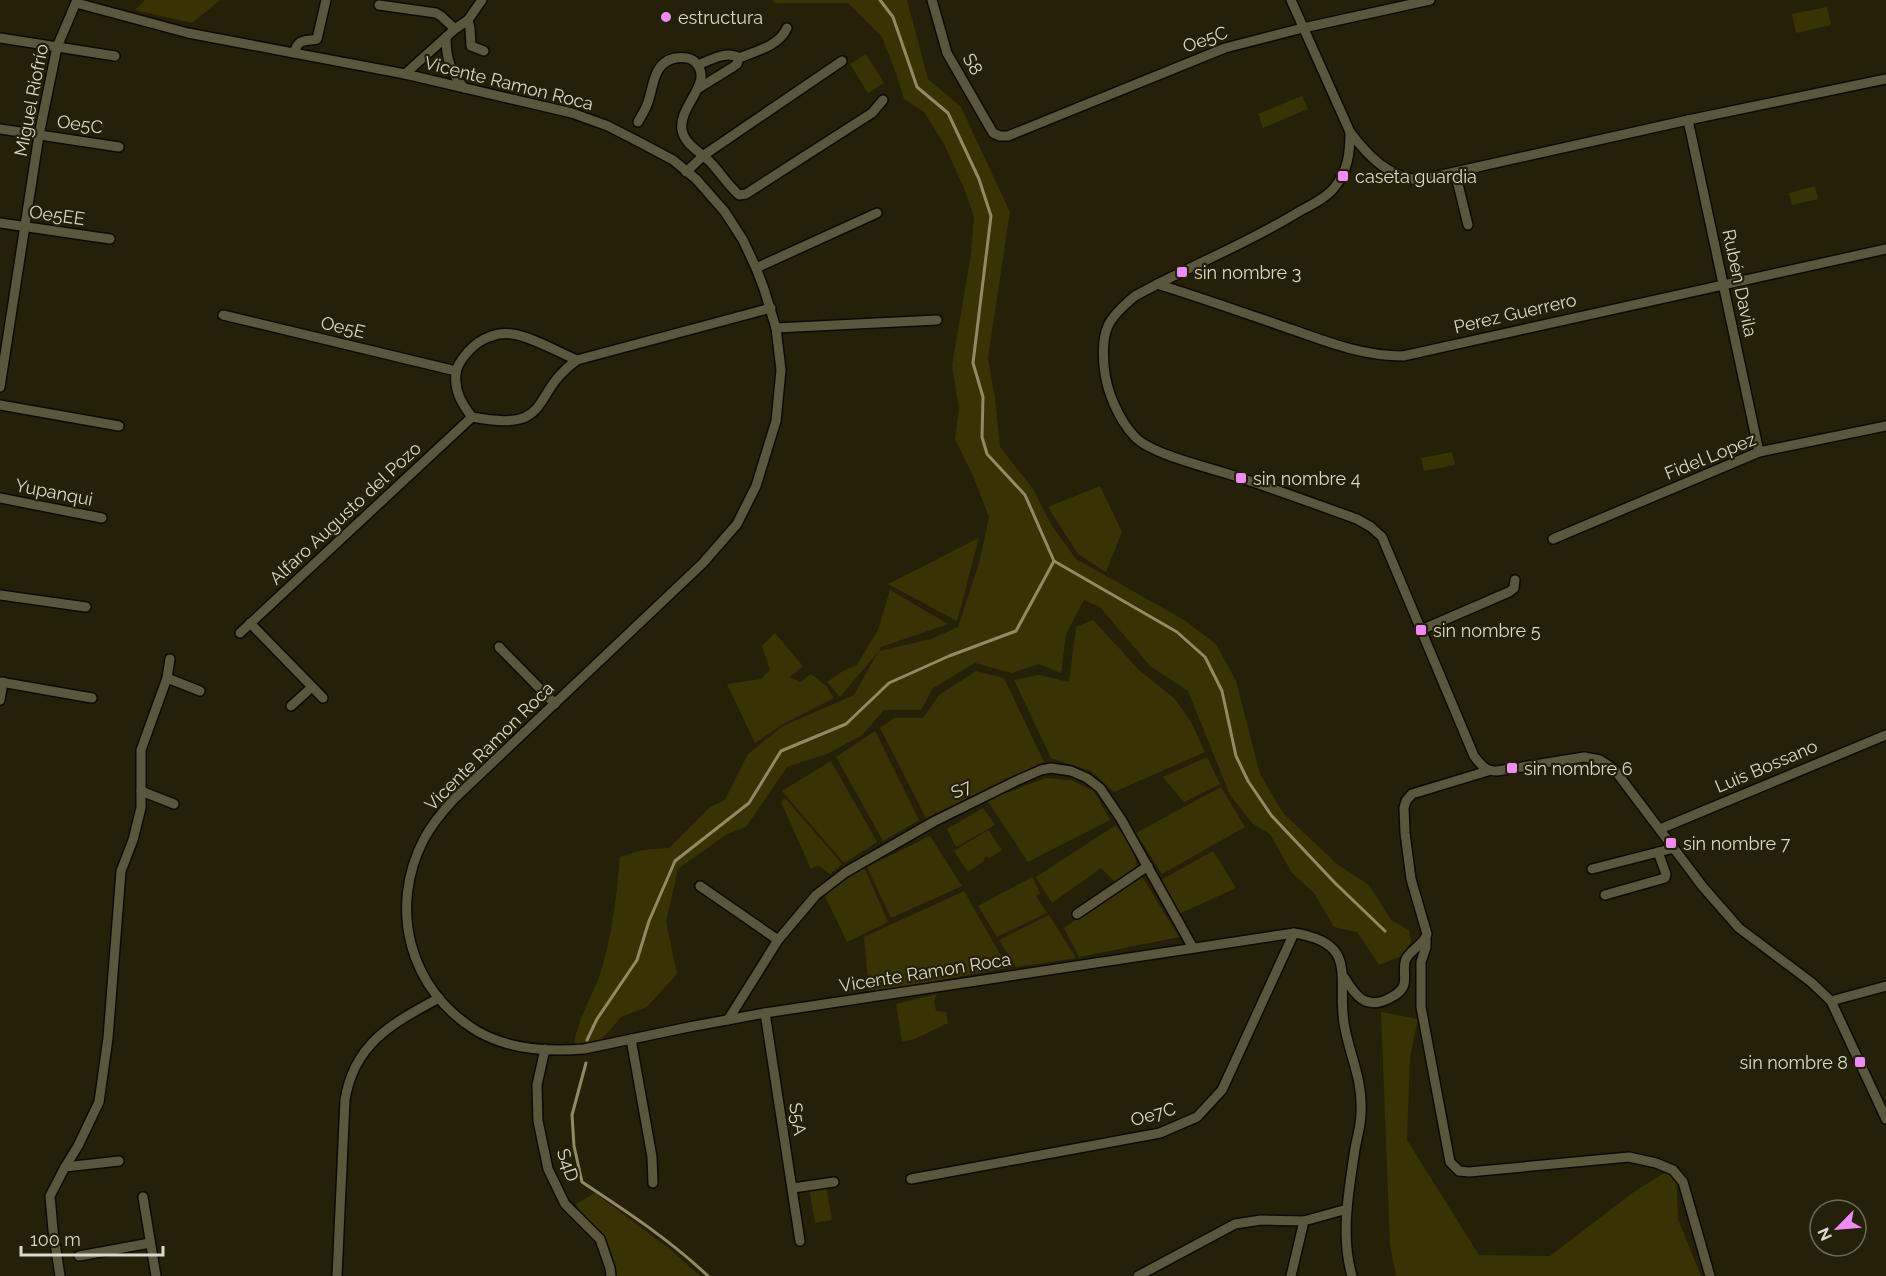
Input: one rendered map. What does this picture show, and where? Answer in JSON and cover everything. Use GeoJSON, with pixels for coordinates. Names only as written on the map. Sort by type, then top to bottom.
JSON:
{"type":"FeatureCollection","features":[{"type":"Feature","properties":{"kind":"street"},"geometry":{"type":"LineString","coordinates":[[294,53],[300,42],[317,39],[326,0]]}},
{"type":"Feature","properties":{"kind":"street"},"geometry":{"type":"LineString","coordinates":[[405,74],[468,20],[482,0]]}},
{"type":"Feature","properties":{"kind":"street","name":"S8"},"geometry":{"type":"LineString","coordinates":[[932,0],[947,53],[993,133],[1000,136]]}},
{"type":"Feature","properties":{"kind":"street"},"geometry":{"type":"LineString","coordinates":[[1291,0],[1350,132],[1371,157],[1389,171],[1405,178],[1419,180],[1886,79]]}},
{"type":"Feature","properties":{"kind":"street","name":"Oe5C"},"geometry":{"type":"LineString","coordinates":[[1000,136],[1008,136],[1211,52],[1304,28],[1430,0]]}},
{"type":"Feature","properties":{"kind":"street","name":"Vicente Ramon Roca"},"geometry":{"type":"LineString","coordinates":[[76,2],[188,33],[405,74],[572,112],[608,126],[673,160],[708,192],[725,212],[743,240],[756,268],[776,328],[781,370],[776,422],[756,486],[737,524],[703,563],[448,806],[424,838],[414,860],[406,896],[405,915],[409,938],[426,981],[460,1019],[479,1032],[519,1047],[568,1051],[765,1013],[1294,933],[1314,936],[1335,952],[1343,974],[1344,1023],[1359,1077],[1361,1113],[1347,1209],[1348,1261],[1352,1276]]}},
{"type":"Feature","properties":{"kind":"street","name":"Miguel Riofrío"},"geometry":{"type":"LineString","coordinates":[[0,387],[39,135],[57,47],[76,2]]}},
{"type":"Feature","properties":{"kind":"street"},"geometry":{"type":"LineString","coordinates":[[379,5],[436,13],[455,29]]}},
{"type":"Feature","properties":{"kind":"street"},"geometry":{"type":"LineString","coordinates":[[468,20],[471,46],[484,51]]}},
{"type":"Feature","properties":{"kind":"street"},"geometry":{"type":"LineString","coordinates":[[699,88],[737,64],[739,58],[773,43],[784,35],[787,28]]}},
{"type":"Feature","properties":{"kind":"street"},"geometry":{"type":"LineString","coordinates":[[446,37],[449,66],[464,88]]}},
{"type":"Feature","properties":{"kind":"street"},"geometry":{"type":"LineString","coordinates":[[0,38],[115,56]]}},
{"type":"Feature","properties":{"kind":"street"},"geometry":{"type":"LineString","coordinates":[[698,65],[727,55],[739,58]]}},
{"type":"Feature","properties":{"kind":"street"},"geometry":{"type":"LineString","coordinates":[[638,122],[648,102],[657,69],[668,60],[680,57],[692,59],[698,65],[702,75],[699,88],[686,108],[682,120],[682,131],[686,140],[704,155],[739,195],[746,194],[872,113],[883,100]]}},
{"type":"Feature","properties":{"kind":"street"},"geometry":{"type":"LineString","coordinates":[[686,172],[704,155],[842,61]]}},
{"type":"Feature","properties":{"kind":"street","name":"Rubén Davila"},"geometry":{"type":"LineString","coordinates":[[1688,120],[1759,452]]}},
{"type":"Feature","properties":{"kind":"street","name":"Oe5C"},"geometry":{"type":"LineString","coordinates":[[0,129],[119,147]]}},
{"type":"Feature","properties":{"kind":"street"},"geometry":{"type":"LineString","coordinates":[[1350,132],[1350,153],[1347,165],[1343,176],[1331,193],[1268,231],[1135,296],[1116,311],[1107,328],[1103,348],[1105,372],[1112,396],[1124,421],[1136,438],[1158,451],[1357,519],[1371,526],[1382,537],[1474,756],[1488,771]]}},
{"type":"Feature","properties":{"kind":"street"},"geometry":{"type":"LineString","coordinates":[[1455,172],[1468,225]]}},
{"type":"Feature","properties":{"kind":"street"},"geometry":{"type":"LineString","coordinates":[[756,268],[877,213]]}},
{"type":"Feature","properties":{"kind":"street","name":"Oe5EE"},"geometry":{"type":"LineString","coordinates":[[0,223],[110,239]]}},
{"type":"Feature","properties":{"kind":"street","name":"Perez Guerrero"},"geometry":{"type":"LineString","coordinates":[[1157,284],[1331,344],[1365,353],[1403,356],[1886,249]]}},
{"type":"Feature","properties":{"kind":"street"},"geometry":{"type":"LineString","coordinates":[[577,360],[515,334],[486,338],[470,351],[456,371],[457,390],[472,417],[489,420],[519,420],[536,411],[562,372],[577,360],[771,308]]}},
{"type":"Feature","properties":{"kind":"street","name":"Oe5E"},"geometry":{"type":"LineString","coordinates":[[223,315],[456,371]]}},
{"type":"Feature","properties":{"kind":"street"},"geometry":{"type":"LineString","coordinates":[[776,328],[937,320]]}},
{"type":"Feature","properties":{"kind":"street"},"geometry":{"type":"LineString","coordinates":[[0,405],[119,426]]}},
{"type":"Feature","properties":{"kind":"street","name":"Alfaro Augusto del Pozo"},"geometry":{"type":"LineString","coordinates":[[240,633],[472,417]]}},
{"type":"Feature","properties":{"kind":"street","name":"Fidel Lopez"},"geometry":{"type":"LineString","coordinates":[[1553,539],[1759,452],[1886,426]]}},
{"type":"Feature","properties":{"kind":"street","name":"Yupanqui"},"geometry":{"type":"LineString","coordinates":[[0,498],[102,518]]}},
{"type":"Feature","properties":{"kind":"street"},"geometry":{"type":"LineString","coordinates":[[1421,630],[1509,592],[1514,588],[1515,580]]}},
{"type":"Feature","properties":{"kind":"street"},"geometry":{"type":"LineString","coordinates":[[0,595],[86,608]]}},
{"type":"Feature","properties":{"kind":"street"},"geometry":{"type":"LineString","coordinates":[[250,623],[323,698]]}},
{"type":"Feature","properties":{"kind":"street"},"geometry":{"type":"LineString","coordinates":[[499,647],[555,704]]}},
{"type":"Feature","properties":{"kind":"street"},"geometry":{"type":"LineString","coordinates":[[60,1276],[50,1196],[99,1102],[108,1038],[121,871],[133,840],[141,808],[141,750],[166,678],[170,659]]}},
{"type":"Feature","properties":{"kind":"street"},"geometry":{"type":"LineString","coordinates":[[166,678],[200,691]]}},
{"type":"Feature","properties":{"kind":"street"},"geometry":{"type":"LineString","coordinates":[[0,700],[2,682],[92,698]]}},
{"type":"Feature","properties":{"kind":"street"},"geometry":{"type":"LineString","coordinates":[[291,706],[312,687]]}},
{"type":"Feature","properties":{"kind":"street","name":"Luis Bossano"},"geometry":{"type":"LineString","coordinates":[[1660,829],[1886,735]]}},
{"type":"Feature","properties":{"kind":"street"},"geometry":{"type":"LineString","coordinates":[[1710,1276],[1683,1182],[1673,1170],[1656,1163],[1629,1157],[1469,1172],[1459,1171],[1450,1162],[1421,1007],[1421,962],[1426,947],[1427,928],[1412,879],[1404,832],[1404,808],[1406,801],[1413,794],[1488,771],[1584,757],[1600,760],[1614,769],[1703,887],[1739,928],[1811,982],[1831,1001],[1886,1119]]}},
{"type":"Feature","properties":{"kind":"street","name":"S7"},"geometry":{"type":"LineString","coordinates":[[728,1020],[778,940],[816,895],[846,872],[935,820],[1016,781],[1051,768],[1071,771],[1087,778],[1100,789],[1121,819],[1193,948]]}},
{"type":"Feature","properties":{"kind":"street"},"geometry":{"type":"LineString","coordinates":[[141,791],[174,804]]}},
{"type":"Feature","properties":{"kind":"street"},"geometry":{"type":"LineString","coordinates":[[1592,869],[1674,848]]}},
{"type":"Feature","properties":{"kind":"street"},"geometry":{"type":"LineString","coordinates":[[1605,895],[1665,878],[1666,874],[1658,852]]}},
{"type":"Feature","properties":{"kind":"street"},"geometry":{"type":"LineString","coordinates":[[1077,914],[1148,866]]}},
{"type":"Feature","properties":{"kind":"street"},"geometry":{"type":"LineString","coordinates":[[700,886],[778,940]]}},
{"type":"Feature","properties":{"kind":"street","name":"Oe7C"},"geometry":{"type":"LineString","coordinates":[[911,1179],[1160,1132],[1197,1117],[1222,1090],[1294,933]]}},
{"type":"Feature","properties":{"kind":"street"},"geometry":{"type":"LineString","coordinates":[[1343,974],[1359,998],[1368,1002],[1384,1002],[1395,997],[1402,988],[1407,957],[1426,939]]}},
{"type":"Feature","properties":{"kind":"street"},"geometry":{"type":"LineString","coordinates":[[1831,1001],[1886,986]]}},
{"type":"Feature","properties":{"kind":"street"},"geometry":{"type":"LineString","coordinates":[[337,1276],[347,1085],[360,1058],[384,1030],[439,998]]}},
{"type":"Feature","properties":{"kind":"street","name":"S5A"},"geometry":{"type":"LineString","coordinates":[[765,1013],[800,1241]]}},
{"type":"Feature","properties":{"kind":"street"},"geometry":{"type":"LineString","coordinates":[[631,1039],[652,1157],[653,1183]]}},
{"type":"Feature","properties":{"kind":"street","name":"S4D"},"geometry":{"type":"LineString","coordinates":[[545,1049],[537,1085],[537,1103],[538,1121],[548,1169],[565,1204],[600,1239],[611,1276]]}},
{"type":"Feature","properties":{"kind":"street"},"geometry":{"type":"LineString","coordinates":[[64,1167],[119,1161]]}},
{"type":"Feature","properties":{"kind":"street"},"geometry":{"type":"LineString","coordinates":[[793,1188],[834,1182]]}},
{"type":"Feature","properties":{"kind":"street"},"geometry":{"type":"LineString","coordinates":[[143,1197],[156,1276]]}},
{"type":"Feature","properties":{"kind":"street"},"geometry":{"type":"LineString","coordinates":[[1138,1276],[1235,1224],[1262,1220],[1304,1221],[1347,1209]]}},
{"type":"Feature","properties":{"kind":"street"},"geometry":{"type":"LineString","coordinates":[[1291,1276],[1304,1221]]}},
{"type":"Feature","properties":{"kind":"street"},"geometry":{"type":"LineString","coordinates":[[79,1256],[150,1243]]}},
{"type":"Feature","properties":{"kind":"shaded area"},"geometry":{"type":"Polygon","coordinates":[[[145,0],[220,0],[192,23],[135,10],[145,0]]]}},
{"type":"Feature","properties":{"kind":"shaded area"},"geometry":{"type":"Polygon","coordinates":[[[773,0],[907,0],[928,79],[961,107],[1010,212],[988,358],[1000,447],[1033,489],[1052,526],[1076,559],[1184,620],[1216,644],[1236,681],[1260,774],[1283,813],[1337,864],[1369,885],[1391,920],[1409,930],[1411,942],[1402,956],[1379,965],[1357,932],[1334,927],[1314,893],[1292,873],[1270,834],[1252,823],[1230,795],[1188,691],[1150,666],[1100,607],[1084,600],[1066,634],[1061,673],[1039,664],[1012,673],[975,663],[933,688],[921,710],[884,710],[862,735],[829,753],[787,767],[746,827],[727,834],[678,869],[666,922],[677,974],[647,1007],[621,1017],[602,1039],[574,1045],[607,950],[620,857],[642,850],[669,848],[710,807],[725,800],[748,754],[783,726],[854,695],[878,652],[840,697],[827,682],[857,665],[878,630],[890,590],[948,624],[881,647],[879,651],[931,639],[958,627],[979,563],[989,517],[974,478],[955,439],[959,409],[952,365],[971,254],[974,217],[964,188],[943,142],[924,112],[904,99],[882,37],[848,3],[774,3],[773,0]]]}},
{"type":"Feature","properties":{"kind":"shaded area"},"geometry":{"type":"Polygon","coordinates":[[[1827,7],[1831,25],[1796,33],[1792,14],[1827,7]]]}},
{"type":"Feature","properties":{"kind":"shaded area"},"geometry":{"type":"Polygon","coordinates":[[[866,54],[884,83],[868,93],[850,64],[866,54]]]}},
{"type":"Feature","properties":{"kind":"shaded area"},"geometry":{"type":"Polygon","coordinates":[[[1302,96],[1308,109],[1263,128],[1258,114],[1302,96]]]}},
{"type":"Feature","properties":{"kind":"shaded area"},"geometry":{"type":"Polygon","coordinates":[[[1815,186],[1818,199],[1792,205],[1789,193],[1815,186]]]}},
{"type":"Feature","properties":{"kind":"shaded area"},"geometry":{"type":"Polygon","coordinates":[[[1452,452],[1455,465],[1424,471],[1421,458],[1452,452]]]}},
{"type":"Feature","properties":{"kind":"shaded area"},"geometry":{"type":"Polygon","coordinates":[[[1100,486],[1122,532],[1106,572],[1078,554],[1048,507],[1100,486]]]}},
{"type":"Feature","properties":{"kind":"shaded area"},"geometry":{"type":"Polygon","coordinates":[[[979,538],[957,621],[888,584],[979,538]]]}},
{"type":"Feature","properties":{"kind":"shaded area"},"geometry":{"type":"Polygon","coordinates":[[[1093,620],[1140,671],[1174,698],[1190,720],[1205,752],[1114,792],[1091,771],[1051,758],[1014,680],[1039,675],[1069,682],[1076,627],[1093,620]]]}},
{"type":"Feature","properties":{"kind":"shaded area"},"geometry":{"type":"Polygon","coordinates":[[[775,633],[803,666],[790,677],[800,682],[811,674],[827,687],[834,698],[783,724],[755,743],[727,684],[761,679],[770,670],[762,646],[775,633]]]}},
{"type":"Feature","properties":{"kind":"shaded area"},"geometry":{"type":"Polygon","coordinates":[[[976,671],[1004,678],[1044,762],[926,818],[880,728],[894,718],[923,718],[939,695],[976,671]]]}},
{"type":"Feature","properties":{"kind":"shaded area"},"geometry":{"type":"Polygon","coordinates":[[[875,731],[919,820],[883,841],[836,757],[875,731]]]}},
{"type":"Feature","properties":{"kind":"shaded area"},"geometry":{"type":"Polygon","coordinates":[[[1207,757],[1220,784],[1184,802],[1163,777],[1207,757]]]}},
{"type":"Feature","properties":{"kind":"shaded area"},"geometry":{"type":"Polygon","coordinates":[[[831,761],[877,842],[844,863],[782,791],[831,761]]]}},
{"type":"Feature","properties":{"kind":"shaded area"},"geometry":{"type":"Polygon","coordinates":[[[1046,778],[1071,780],[1094,791],[1110,820],[1028,862],[987,800],[1046,778]]]}},
{"type":"Feature","properties":{"kind":"shaded area"},"geometry":{"type":"Polygon","coordinates":[[[1221,787],[1245,827],[1162,874],[1136,833],[1221,787]]]}},
{"type":"Feature","properties":{"kind":"shaded area"},"geometry":{"type":"Polygon","coordinates":[[[785,798],[842,864],[830,874],[818,865],[811,869],[781,802],[785,798]]]}},
{"type":"Feature","properties":{"kind":"shaded area"},"geometry":{"type":"Polygon","coordinates":[[[983,808],[995,825],[956,847],[947,829],[983,808]]]}},
{"type":"Feature","properties":{"kind":"shaded area"},"geometry":{"type":"Polygon","coordinates":[[[1116,825],[1133,849],[1137,866],[1115,882],[1101,868],[1052,903],[1036,877],[1116,825]]]}},
{"type":"Feature","properties":{"kind":"shaded area"},"geometry":{"type":"Polygon","coordinates":[[[988,830],[1002,850],[990,858],[985,857],[984,861],[968,872],[954,851],[988,830]]]}},
{"type":"Feature","properties":{"kind":"shaded area"},"geometry":{"type":"Polygon","coordinates":[[[930,836],[962,886],[891,918],[867,867],[930,836]]]}},
{"type":"Feature","properties":{"kind":"shaded area"},"geometry":{"type":"Polygon","coordinates":[[[1213,851],[1236,888],[1179,914],[1161,880],[1213,851]]]}},
{"type":"Feature","properties":{"kind":"shaded area"},"geometry":{"type":"Polygon","coordinates":[[[864,867],[888,922],[847,942],[824,894],[864,867]]]}},
{"type":"Feature","properties":{"kind":"shaded area"},"geometry":{"type":"Polygon","coordinates":[[[1141,875],[1179,937],[1079,957],[1064,928],[1141,875]]]}},
{"type":"Feature","properties":{"kind":"shaded area"},"geometry":{"type":"Polygon","coordinates":[[[1032,877],[1040,893],[1036,896],[1047,913],[997,937],[978,906],[1032,877]]]}},
{"type":"Feature","properties":{"kind":"shaded area"},"geometry":{"type":"Polygon","coordinates":[[[964,891],[1008,968],[869,993],[864,937],[964,891]]]}},
{"type":"Feature","properties":{"kind":"shaded area"},"geometry":{"type":"Polygon","coordinates":[[[1049,915],[1076,958],[1016,967],[999,940],[1049,915]]]}},
{"type":"Feature","properties":{"kind":"shaded area"},"geometry":{"type":"Polygon","coordinates":[[[937,994],[934,1001],[936,1011],[946,1012],[948,1023],[912,1040],[902,1041],[896,1004],[937,994]]]}},
{"type":"Feature","properties":{"kind":"shaded area"},"geometry":{"type":"Polygon","coordinates":[[[1381,1012],[1418,1019],[1410,1057],[1407,1140],[1479,1255],[1550,1256],[1635,1191],[1676,1166],[1678,1219],[1701,1276],[1396,1276],[1390,1245],[1381,1012]]]}},
{"type":"Feature","properties":{"kind":"shaded area"},"geometry":{"type":"Polygon","coordinates":[[[826,1185],[832,1220],[815,1223],[809,1188],[826,1185]]]}},
{"type":"Feature","properties":{"kind":"shaded area"},"geometry":{"type":"Polygon","coordinates":[[[595,1193],[672,1251],[700,1276],[615,1276],[614,1264],[576,1204],[595,1193]]]}},
{"type":"Feature","properties":{"kind":"waterway"},"geometry":{"type":"LineString","coordinates":[[880,0],[893,17],[917,87],[948,113],[979,179],[991,216],[973,363],[983,397],[982,437],[987,454],[1025,495],[1054,561],[1177,632],[1205,657],[1222,691],[1236,756],[1248,781],[1271,815],[1335,883],[1385,931]]}},
{"type":"Feature","properties":{"kind":"waterway"},"geometry":{"type":"LineString","coordinates":[[587,1040],[597,1019],[637,960],[649,921],[675,861],[749,803],[781,751],[846,724],[889,683],[949,656],[1016,631],[1054,561]]}},
{"type":"Feature","properties":{"kind":"waterway"},"geometry":{"type":"LineString","coordinates":[[586,1063],[572,1115],[574,1146],[582,1182],[663,1238],[708,1276]]}},
{"type":"Feature","properties":{"kind":"place","name":"estructura"},"geometry":{"type":"Point","coordinates":[666,17]}},
{"type":"Feature","properties":{"kind":"place","name":"caseta guardia"},"geometry":{"type":"Point","coordinates":[1343,176]}},
{"type":"Feature","properties":{"kind":"place","name":"sin nombre 3"},"geometry":{"type":"Point","coordinates":[1182,272]}},
{"type":"Feature","properties":{"kind":"place","name":"sin nombre 4"},"geometry":{"type":"Point","coordinates":[1241,478]}},
{"type":"Feature","properties":{"kind":"place","name":"sin nombre 5"},"geometry":{"type":"Point","coordinates":[1421,630]}},
{"type":"Feature","properties":{"kind":"place","name":"sin nombre 6"},"geometry":{"type":"Point","coordinates":[1512,768]}},
{"type":"Feature","properties":{"kind":"place","name":"sin nombre 7"},"geometry":{"type":"Point","coordinates":[1671,843]}},
{"type":"Feature","properties":{"kind":"place","name":"sin nombre 8"},"geometry":{"type":"Point","coordinates":[1860,1062]}}]}
